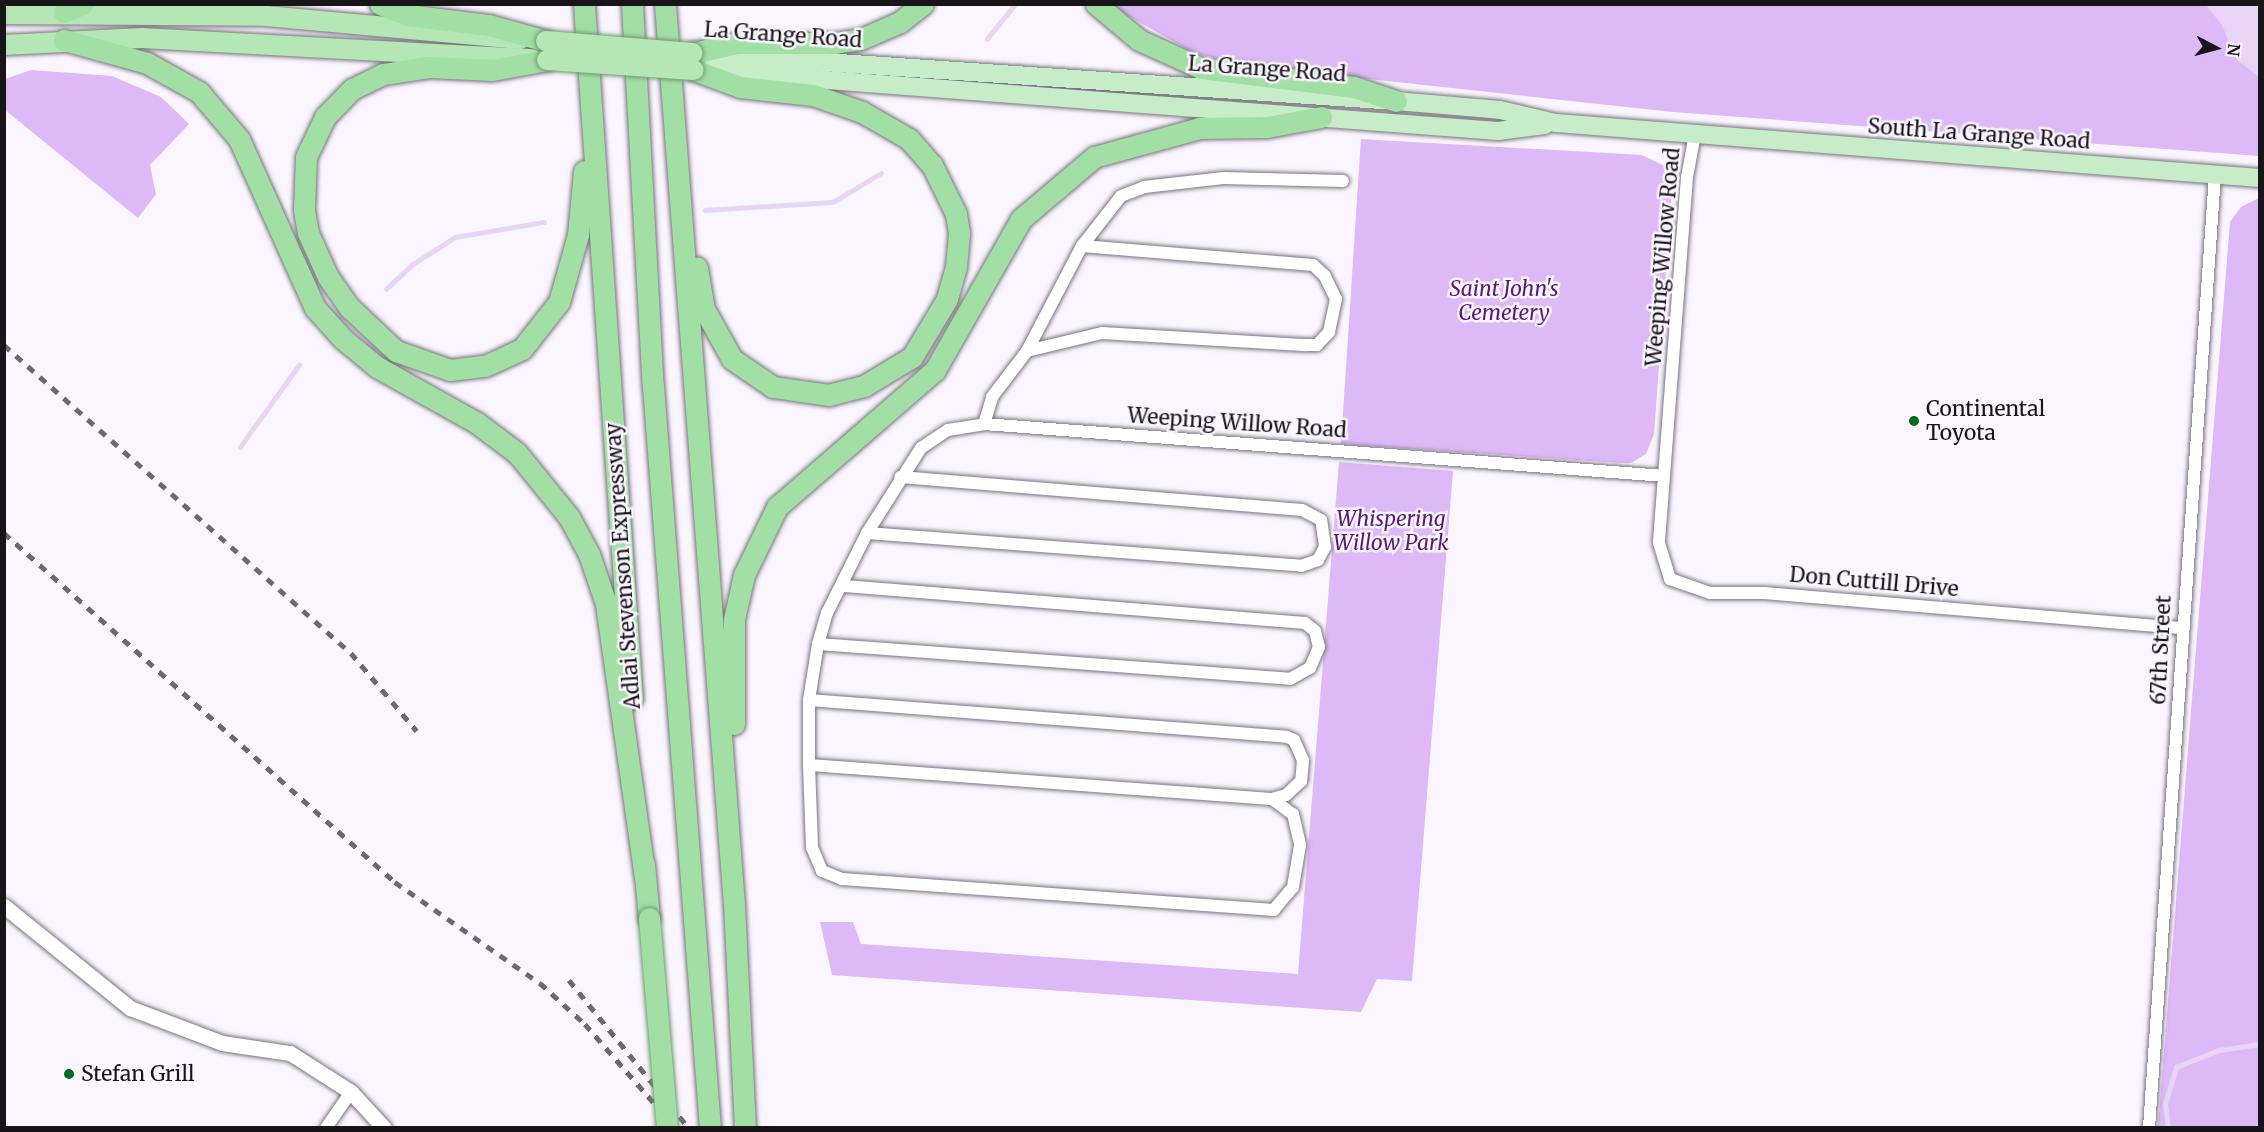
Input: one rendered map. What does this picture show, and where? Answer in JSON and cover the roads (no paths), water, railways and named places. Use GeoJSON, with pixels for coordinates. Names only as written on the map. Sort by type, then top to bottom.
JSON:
{"type":"FeatureCollection","features":[{"type":"Feature","properties":{"kind":"highway"},"geometry":{"type":"LineString","coordinates":[[380,4],[491,47]]}},
{"type":"Feature","properties":{"kind":"highway","name":"Adlai Stevenson Expressway"},"geometry":{"type":"LineString","coordinates":[[584,4],[645,878],[667,1128]]}},
{"type":"Feature","properties":{"kind":"highway","name":"Adlai Stevenson Expressway"},"geometry":{"type":"LineString","coordinates":[[632,4],[653,386],[710,1128]]}},
{"type":"Feature","properties":{"kind":"highway"},"geometry":{"type":"LineString","coordinates":[[665,4],[735,904],[745,1128]]}},
{"type":"Feature","properties":{"kind":"highway"},"geometry":{"type":"LineString","coordinates":[[693,61],[738,65],[861,39],[900,22],[923,4]]}},
{"type":"Feature","properties":{"kind":"highway"},"geometry":{"type":"LineString","coordinates":[[1096,4],[1139,40],[1201,68],[1354,87],[1396,101]]}},
{"type":"Feature","properties":{"kind":"highway"},"geometry":{"type":"LineString","coordinates":[[4,14],[73,8],[266,16],[491,47],[547,50]]}},
{"type":"Feature","properties":{"kind":"highway"},"geometry":{"type":"LineString","coordinates":[[4,45],[64,39],[142,38],[547,50]]}},
{"type":"Feature","properties":{"kind":"highway"},"geometry":{"type":"LineString","coordinates":[[64,39],[147,63],[198,93],[239,139],[315,308],[344,339],[377,367],[477,423],[517,453],[569,517],[589,554],[606,604],[645,878]]}},
{"type":"Feature","properties":{"kind":"highway"},"geometry":{"type":"LineString","coordinates":[[491,47],[429,67],[383,74],[352,89],[325,117],[306,156],[304,210],[308,233],[328,277],[372,332],[412,359],[450,370],[485,366],[522,349],[547,322],[570,273],[590,111]]}},
{"type":"Feature","properties":{"kind":"highway","name":"La Grange Road"},"geometry":{"type":"LineString","coordinates":[[547,50],[693,61]]}},
{"type":"Feature","properties":{"kind":"highway"},"geometry":{"type":"LineString","coordinates":[[674,140],[704,309],[732,359],[773,387],[830,395],[874,382],[912,357],[947,299],[956,267],[956,214],[932,165],[909,140],[862,112],[738,65],[693,61]]}},
{"type":"Feature","properties":{"kind":"highway"},"geometry":{"type":"LineString","coordinates":[[735,904],[741,865],[732,668],[734,619],[744,575],[777,507],[935,370],[1022,219],[1094,157],[1199,128],[1267,127],[1321,117]]}},
{"type":"Feature","properties":{"kind":"main road","name":"La Grange Road"},"geometry":{"type":"LineString","coordinates":[[738,65],[1396,101],[1500,110],[1556,123],[1695,134]]}},
{"type":"Feature","properties":{"kind":"main road","name":"La Grange Road"},"geometry":{"type":"LineString","coordinates":[[738,65],[1321,117],[1498,130],[1556,123]]}},
{"type":"Feature","properties":{"kind":"main road","name":"South La Grange Road"},"geometry":{"type":"LineString","coordinates":[[1695,134],[2259,178]]}},
{"type":"Feature","properties":{"kind":"street","name":"Weeping Willow Road"},"geometry":{"type":"LineString","coordinates":[[1272,799],[1293,814],[1300,845],[1293,887],[1274,910],[853,880],[822,871],[812,847],[809,700],[819,644],[841,586],[867,533],[900,477],[921,448],[934,437],[948,430],[984,423],[1664,476],[1687,177],[1695,134]]}},
{"type":"Feature","properties":{"kind":"street","name":"67th Street"},"geometry":{"type":"LineString","coordinates":[[2149,1128],[2181,628],[2215,175]]}},
{"type":"Feature","properties":{"kind":"street"},"geometry":{"type":"LineString","coordinates":[[984,423],[992,397],[1027,351],[1082,246],[1121,196],[1144,188],[1223,178],[1343,181]]}},
{"type":"Feature","properties":{"kind":"street"},"geometry":{"type":"LineString","coordinates":[[1027,351],[1102,333],[1317,345],[1329,332],[1336,299],[1325,276],[1313,265],[1082,246]]}},
{"type":"Feature","properties":{"kind":"street","name":"Don Cuttill Drive"},"geometry":{"type":"LineString","coordinates":[[1664,476],[1659,543],[1670,579],[1710,593],[1764,593],[2181,628]]}},
{"type":"Feature","properties":{"kind":"street"},"geometry":{"type":"LineString","coordinates":[[867,533],[1301,566],[1318,560],[1326,542],[1321,520],[1302,510],[900,477]]}},
{"type":"Feature","properties":{"kind":"street"},"geometry":{"type":"LineString","coordinates":[[819,644],[1290,679],[1310,668],[1319,647],[1315,631],[1305,623],[841,586]]}},
{"type":"Feature","properties":{"kind":"street"},"geometry":{"type":"LineString","coordinates":[[809,700],[1280,734],[1294,740],[1303,770],[1295,789],[1272,799],[810,765]]}},
{"type":"Feature","properties":{"kind":"street"},"geometry":{"type":"LineString","coordinates":[[4,906],[130,1008],[222,1043],[290,1053],[351,1092],[384,1128]]}},
{"type":"Feature","properties":{"kind":"street"},"geometry":{"type":"LineString","coordinates":[[326,1128],[351,1092]]}},
{"type":"Feature","properties":{"kind":"waterway"},"geometry":{"type":"LineString","coordinates":[[987,39],[1015,4]]}},
{"type":"Feature","properties":{"kind":"waterway"},"geometry":{"type":"LineString","coordinates":[[705,210],[833,202],[881,173]]}},
{"type":"Feature","properties":{"kind":"waterway"},"geometry":{"type":"LineString","coordinates":[[386,289],[413,264],[455,237],[544,222]]}},
{"type":"Feature","properties":{"kind":"waterway"},"geometry":{"type":"LineString","coordinates":[[240,447],[299,365]]}},
{"type":"Feature","properties":{"kind":"waterway"},"geometry":{"type":"LineString","coordinates":[[2168,1128],[2165,1104],[2176,1067],[2219,1050],[2260,1044]]}},
{"type":"Feature","properties":{"kind":"railway"},"geometry":{"type":"LineString","coordinates":[[4,345],[351,653],[417,731]]}},
{"type":"Feature","properties":{"kind":"railway"},"geometry":{"type":"LineString","coordinates":[[4,533],[395,882],[540,983],[585,1024],[676,1128]]}},
{"type":"Feature","properties":{"kind":"railway"},"geometry":{"type":"LineString","coordinates":[[569,980],[689,1128]]}},
{"type":"Feature","properties":{"kind":"place","name":"Continental Toyota"},"geometry":{"type":"Point","coordinates":[1914,421]}},
{"type":"Feature","properties":{"kind":"place","name":"Stefan Grill"},"geometry":{"type":"Point","coordinates":[69,1074]}},
{"type":"Feature","properties":{"kind":"park label","name":"Saint John's Cemetery"},"geometry":{"type":"Point","coordinates":[1504,301]}},
{"type":"Feature","properties":{"kind":"park label","name":"Whispering Willow Park"},"geometry":{"type":"Point","coordinates":[1391,531]}}]}
